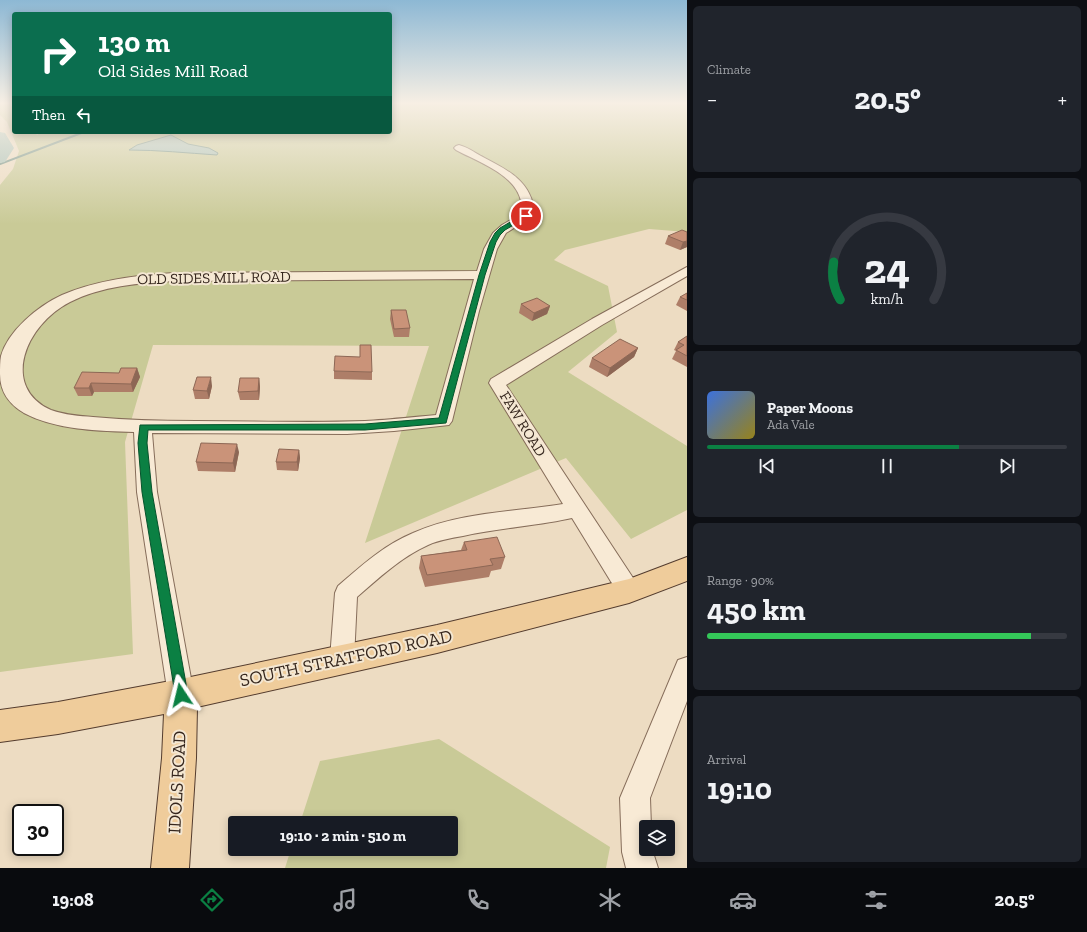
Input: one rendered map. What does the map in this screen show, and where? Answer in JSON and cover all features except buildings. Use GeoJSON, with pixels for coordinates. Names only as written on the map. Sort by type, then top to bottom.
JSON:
{"type":"FeatureCollection","features":[{"type":"Feature","properties":{"kind":"main road","name":"SOUTH STRATFORD ROAD"},"geometry":{"type":"LineString","coordinates":[[0,726],[58,718],[181,695],[445,637],[629,591],[687,569]]}},
{"type":"Feature","properties":{"kind":"main road","name":"IDOLS ROAD"},"geometry":{"type":"LineString","coordinates":[[170,868],[179,766],[181,695]]}},
{"type":"Feature","properties":{"kind":"street"},"geometry":{"type":"LineString","coordinates":[[459,148],[518,184],[524,192],[528,207],[526,216],[509,225],[497,234],[482,275]]}},
{"type":"Feature","properties":{"kind":"street","name":"FAW ROAD"},"geometry":{"type":"LineString","coordinates":[[629,591],[497,383],[597,322],[687,271]]}},
{"type":"Feature","properties":{"kind":"street","name":"OLD SIDES MILL ROAD"},"geometry":{"type":"LineString","coordinates":[[482,275],[443,420],[365,427],[143,427],[69,421],[40,413],[21,403],[13,395],[7,382],[5,371],[6,361],[12,348],[20,334],[38,316],[62,301],[90,290],[125,281],[174,277],[482,275]]}},
{"type":"Feature","properties":{"kind":"street"},"geometry":{"type":"LineString","coordinates":[[143,427],[147,492],[181,695]]}},
{"type":"Feature","properties":{"kind":"street"},"geometry":{"type":"LineString","coordinates":[[342,659],[346,593],[379,563],[410,544],[434,534],[524,516],[549,515],[577,509]]}},
{"type":"Feature","properties":{"kind":"street"},"geometry":{"type":"LineString","coordinates":[[642,868],[637,852],[635,798],[687,669]]}},
{"type":"Feature","properties":{"kind":"green space"},"geometry":{"type":"Polygon","coordinates":[[[15,143],[687,143],[687,232],[649,229],[565,250],[554,260],[608,286],[617,332],[568,372],[687,446],[687,510],[631,539],[566,458],[365,543],[429,346],[153,345],[125,442],[133,654],[0,672],[0,185],[13,169],[19,151],[15,143]]]}},
{"type":"Feature","properties":{"kind":"green space"},"geometry":{"type":"Polygon","coordinates":[[[439,739],[610,847],[606,868],[285,868],[289,856],[458,856],[458,816],[302,816],[320,761],[439,739]]]}},
{"type":"Feature","properties":{"kind":"shaded area"},"geometry":{"type":"Polygon","coordinates":[[[145,143],[185,143],[209,148],[218,153],[217,155],[129,150],[137,145],[145,143]]]}},
{"type":"Feature","properties":{"kind":"waterway"},"geometry":{"type":"LineString","coordinates":[[0,159],[7,148],[4,143]]}},
{"type":"Feature","properties":{"kind":"waterway"},"geometry":{"type":"LineString","coordinates":[[0,164],[56,143]]}},
{"type":"Feature","properties":{"kind":"route"},"geometry":{"type":"LineString","coordinates":[[181,695],[147,492],[143,427],[365,427],[443,420],[482,275],[493,242],[497,234],[503,229],[526,216]]}}]}
